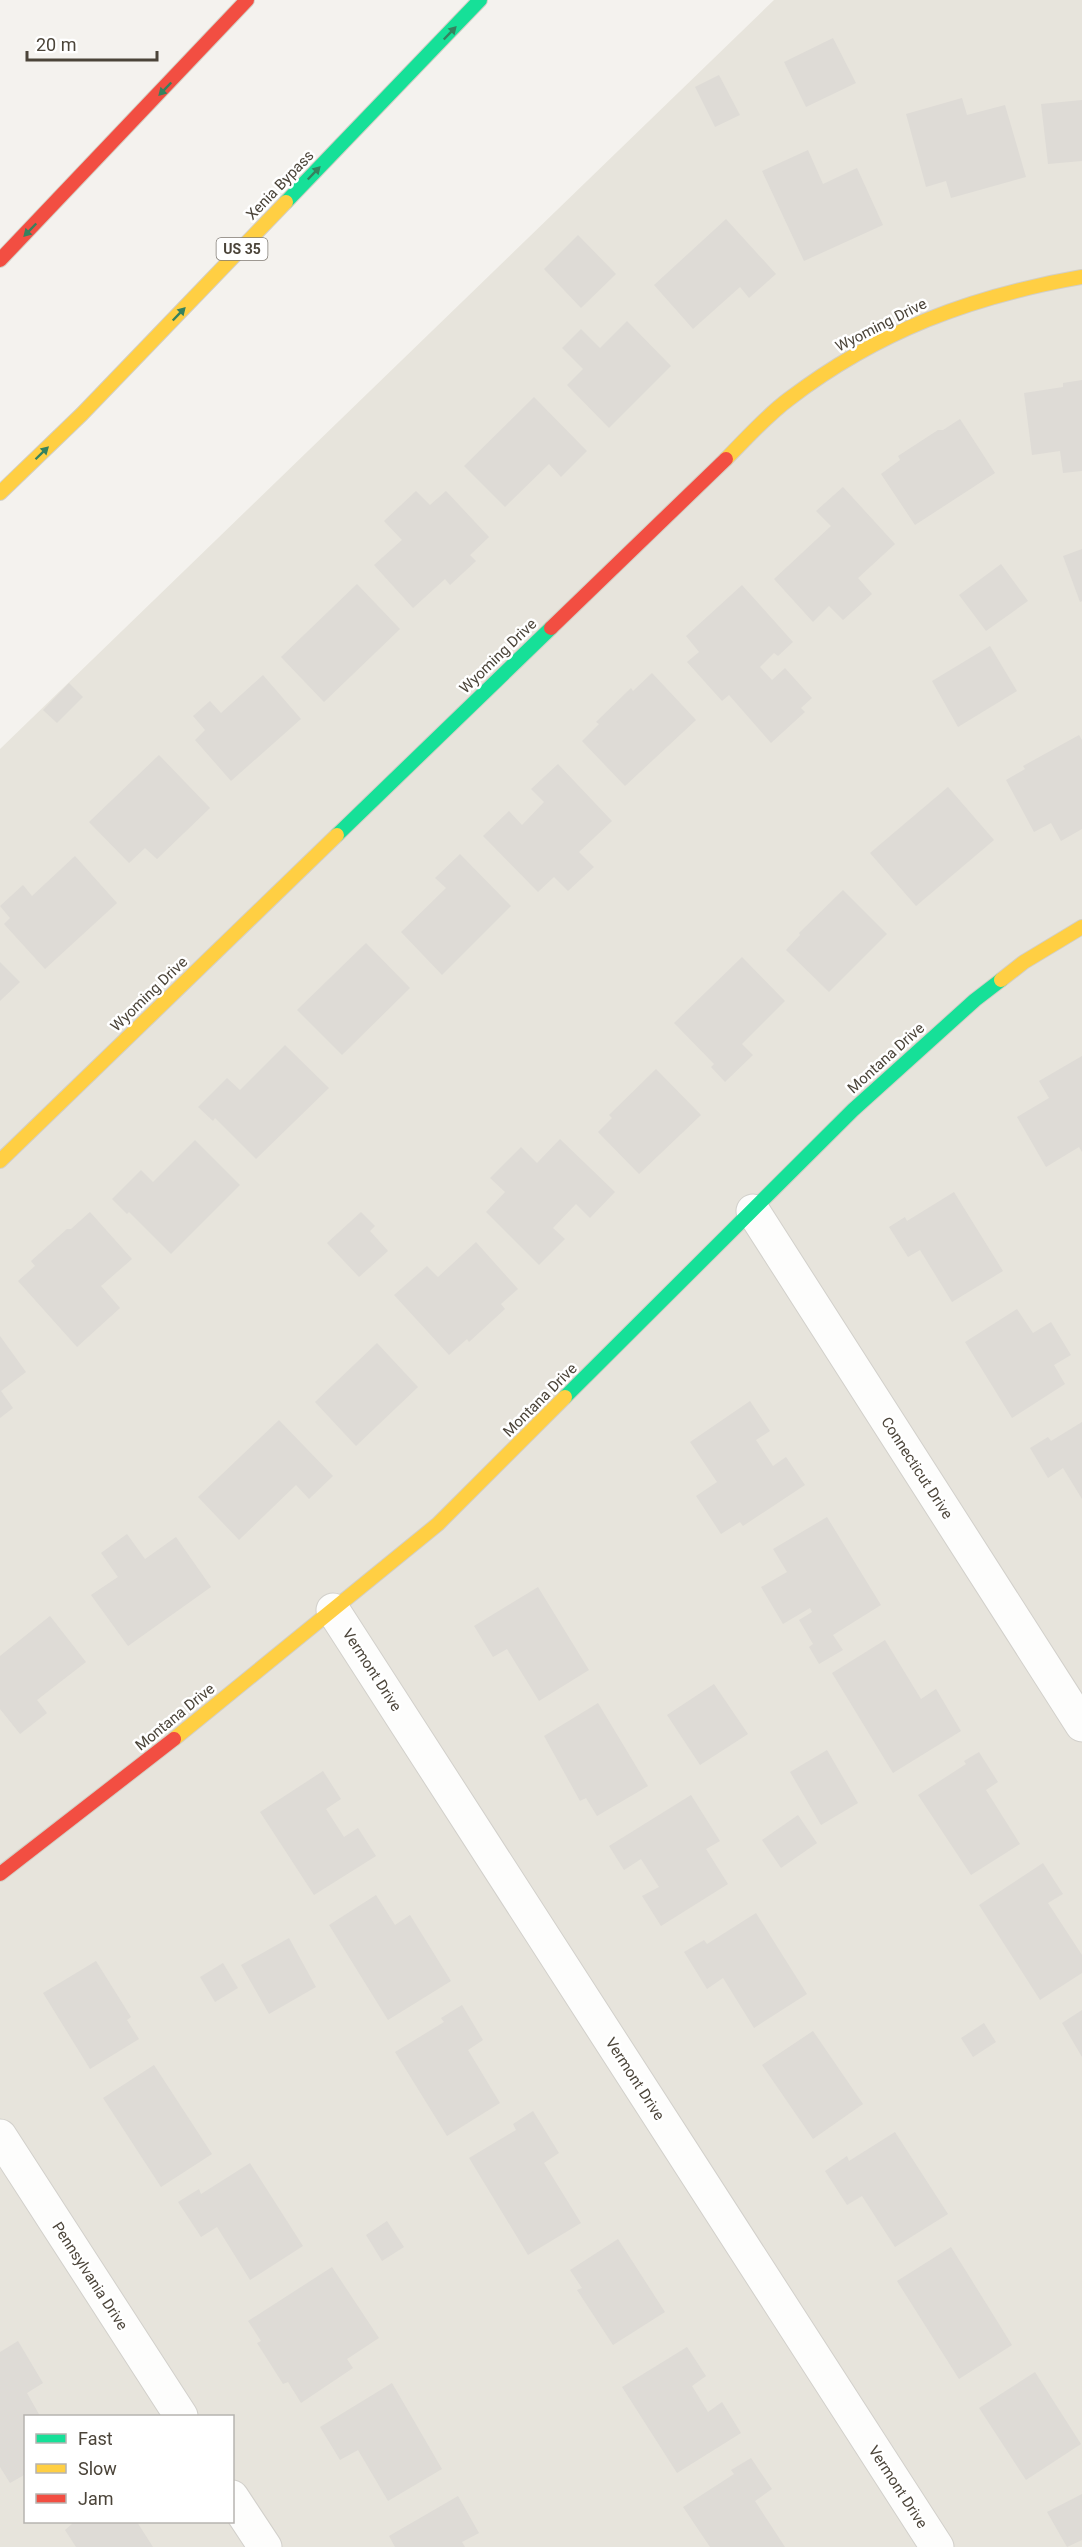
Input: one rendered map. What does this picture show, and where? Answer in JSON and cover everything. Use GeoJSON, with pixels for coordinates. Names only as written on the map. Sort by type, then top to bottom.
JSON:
{"type":"FeatureCollection","features":[{"type":"Feature","properties":{"kind":"main road"},"geometry":{"type":"LineString","coordinates":[[0,260],[247,0]]}},
{"type":"Feature","properties":{"kind":"main road","name":"Xenia Bypass"},"geometry":{"type":"LineString","coordinates":[[0,493],[82,414],[480,0]]}},
{"type":"Feature","properties":{"kind":"main road","name":"Wyoming Drive"},"geometry":{"type":"LineString","coordinates":[[0,1161],[786,400],[858,352],[933,315],[1035,284],[1082,277]]}},
{"type":"Feature","properties":{"kind":"main road","name":"Montana Drive"},"geometry":{"type":"LineString","coordinates":[[0,1874],[179,1735],[438,1524],[853,1110],[975,1000],[1024,962],[1082,927]]}},
{"type":"Feature","properties":{"kind":"street","name":"Connecticut Drive"},"geometry":{"type":"LineString","coordinates":[[753,1211],[1082,1725]]}},
{"type":"Feature","properties":{"kind":"street","name":"Vermont Drive"},"geometry":{"type":"LineString","coordinates":[[333,1610],[937,2547]]}},
{"type":"Feature","properties":{"kind":"street","name":"Pennsylvania Drive"},"geometry":{"type":"LineString","coordinates":[[0,2136],[180,2415]]}},
{"type":"Feature","properties":{"kind":"street"},"geometry":{"type":"LineString","coordinates":[[234,2500],[265,2547]]}},
{"type":"Feature","properties":{"kind":"shaded area"},"geometry":{"type":"Polygon","coordinates":[[[774,0],[1082,0],[1082,2547],[0,2547],[0,749],[774,0]]]}},
{"type":"Feature","properties":{"kind":"building"},"geometry":{"type":"Polygon","coordinates":[[[833,38],[856,83],[806,107],[784,62],[833,38]]]}},
{"type":"Feature","properties":{"kind":"building"},"geometry":{"type":"Polygon","coordinates":[[[719,75],[740,115],[715,127],[695,87],[719,75]]]}},
{"type":"Feature","properties":{"kind":"building"},"geometry":{"type":"Polygon","coordinates":[[[962,98],[967,115],[1005,105],[1026,177],[951,198],[946,181],[926,187],[906,114],[962,98]]]}},
{"type":"Feature","properties":{"kind":"building"},"geometry":{"type":"Polygon","coordinates":[[[1082,100],[1082,161],[1048,164],[1041,104],[1082,100]]]}},
{"type":"Feature","properties":{"kind":"building"},"geometry":{"type":"Polygon","coordinates":[[[808,150],[823,184],[857,168],[883,225],[804,261],[762,171],[808,150]]]}},
{"type":"Feature","properties":{"kind":"building"},"geometry":{"type":"Polygon","coordinates":[[[726,219],[776,274],[749,298],[740,287],[693,329],[654,285],[726,219]]]}},
{"type":"Feature","properties":{"kind":"building"},"geometry":{"type":"Polygon","coordinates":[[[578,235],[616,274],[581,308],[544,269],[578,235]]]}},
{"type":"Feature","properties":{"kind":"building"},"geometry":{"type":"Polygon","coordinates":[[[627,321],[671,366],[609,428],[567,385],[583,369],[562,348],[581,329],[600,348],[627,321]]]}},
{"type":"Feature","properties":{"kind":"building"},"geometry":{"type":"Polygon","coordinates":[[[1082,380],[1082,471],[1063,473],[1060,451],[1032,455],[1024,393],[1063,387],[1063,383],[1082,380]]]}},
{"type":"Feature","properties":{"kind":"building"},"geometry":{"type":"Polygon","coordinates":[[[534,397],[587,451],[561,477],[549,464],[505,507],[464,466],[534,397]]]}},
{"type":"Feature","properties":{"kind":"building"},"geometry":{"type":"Polygon","coordinates":[[[960,419],[995,473],[915,525],[881,474],[900,460],[898,456],[938,430],[943,430],[960,419]]]}},
{"type":"Feature","properties":{"kind":"building"},"geometry":{"type":"Polygon","coordinates":[[[843,487],[895,544],[858,578],[872,594],[843,620],[829,606],[813,622],[774,579],[831,526],[816,511],[843,487]]]}},
{"type":"Feature","properties":{"kind":"building"},"geometry":{"type":"Polygon","coordinates":[[[416,491],[430,505],[446,491],[489,537],[470,555],[476,561],[450,585],[445,579],[413,608],[374,565],[402,540],[384,521],[416,491]]]}},
{"type":"Feature","properties":{"kind":"building"},"geometry":{"type":"Polygon","coordinates":[[[1082,549],[1082,601],[1080,602],[1063,556],[1082,549]]]}},
{"type":"Feature","properties":{"kind":"building"},"geometry":{"type":"Polygon","coordinates":[[[1001,564],[1028,601],[986,631],[959,595],[1001,564]]]}},
{"type":"Feature","properties":{"kind":"building"},"geometry":{"type":"Polygon","coordinates":[[[357,584],[400,629],[324,702],[281,657],[357,584]]]}},
{"type":"Feature","properties":{"kind":"building"},"geometry":{"type":"Polygon","coordinates":[[[742,585],[793,642],[778,656],[774,653],[760,667],[772,680],[785,668],[812,698],[801,708],[805,712],[771,743],[729,695],[722,701],[687,662],[699,652],[686,636],[742,585]]]}},
{"type":"Feature","properties":{"kind":"building"},"geometry":{"type":"Polygon","coordinates":[[[990,646],[1017,691],[958,727],[932,681],[990,646]]]}},
{"type":"Feature","properties":{"kind":"building"},"geometry":{"type":"Polygon","coordinates":[[[652,673],[696,720],[625,786],[582,741],[599,724],[596,722],[631,688],[633,691],[652,673]]]}},
{"type":"Feature","properties":{"kind":"building"},"geometry":{"type":"Polygon","coordinates":[[[263,675],[301,719],[231,781],[195,740],[205,730],[193,716],[210,701],[221,713],[263,675]]]}},
{"type":"Feature","properties":{"kind":"building"},"geometry":{"type":"Polygon","coordinates":[[[69,683],[83,697],[57,723],[43,710],[69,683]]]}},
{"type":"Feature","properties":{"kind":"building"},"geometry":{"type":"Polygon","coordinates":[[[1079,735],[1082,740],[1082,829],[1061,841],[1051,823],[1034,832],[1006,780],[1025,769],[1023,766],[1079,735]]]}},
{"type":"Feature","properties":{"kind":"building"},"geometry":{"type":"Polygon","coordinates":[[[159,755],[210,808],[157,859],[145,848],[129,863],[89,822],[159,755]]]}},
{"type":"Feature","properties":{"kind":"building"},"geometry":{"type":"Polygon","coordinates":[[[558,764],[612,821],[579,852],[594,867],[568,891],[554,877],[538,892],[483,836],[509,811],[522,825],[544,802],[531,789],[558,764]]]}},
{"type":"Feature","properties":{"kind":"building"},"geometry":{"type":"Polygon","coordinates":[[[948,787],[994,840],[916,906],[870,853],[948,787]]]}},
{"type":"Feature","properties":{"kind":"building"},"geometry":{"type":"Polygon","coordinates":[[[460,854],[511,906],[442,975],[401,932],[446,888],[435,878],[460,854]]]}},
{"type":"Feature","properties":{"kind":"building"},"geometry":{"type":"Polygon","coordinates":[[[75,856],[117,903],[45,969],[4,924],[10,918],[0,906],[23,885],[32,896],[75,856]]]}},
{"type":"Feature","properties":{"kind":"building"},"geometry":{"type":"Polygon","coordinates":[[[843,890],[887,934],[829,992],[786,950],[800,935],[799,933],[843,890]]]}},
{"type":"Feature","properties":{"kind":"building"},"geometry":{"type":"Polygon","coordinates":[[[366,943],[410,988],[342,1055],[297,1010],[366,943]]]}},
{"type":"Feature","properties":{"kind":"building"},"geometry":{"type":"Polygon","coordinates":[[[742,957],[785,1001],[742,1044],[753,1055],[725,1082],[711,1067],[714,1064],[674,1023],[742,957]]]}},
{"type":"Feature","properties":{"kind":"building"},"geometry":{"type":"Polygon","coordinates":[[[0,962],[20,982],[0,1001],[0,962]]]}},
{"type":"Feature","properties":{"kind":"building"},"geometry":{"type":"Polygon","coordinates":[[[285,1045],[329,1088],[256,1159],[215,1118],[213,1121],[198,1107],[227,1078],[240,1090],[285,1045]]]}},
{"type":"Feature","properties":{"kind":"building"},"geometry":{"type":"Polygon","coordinates":[[[1082,1056],[1082,1152],[1079,1147],[1046,1167],[1017,1117],[1049,1098],[1039,1081],[1082,1056]]]}},
{"type":"Feature","properties":{"kind":"building"},"geometry":{"type":"Polygon","coordinates":[[[656,1069],[701,1115],[639,1174],[598,1132],[612,1118],[609,1115],[656,1069]]]}},
{"type":"Feature","properties":{"kind":"building"},"geometry":{"type":"Polygon","coordinates":[[[560,1139],[615,1192],[590,1218],[576,1204],[553,1228],[565,1239],[539,1265],[486,1212],[505,1192],[490,1178],[521,1147],[537,1163],[560,1139]]]}},
{"type":"Feature","properties":{"kind":"building"},"geometry":{"type":"Polygon","coordinates":[[[195,1140],[240,1185],[171,1254],[129,1212],[127,1214],[112,1199],[141,1170],[153,1182],[195,1140]]]}},
{"type":"Feature","properties":{"kind":"building"},"geometry":{"type":"Polygon","coordinates":[[[954,1192],[1003,1271],[952,1302],[920,1250],[908,1257],[889,1227],[905,1217],[907,1221],[954,1192]]]}},
{"type":"Feature","properties":{"kind":"building"},"geometry":{"type":"Polygon","coordinates":[[[90,1212],[132,1259],[101,1286],[120,1308],[77,1347],[18,1281],[35,1266],[31,1261],[90,1212]]]}},
{"type":"Feature","properties":{"kind":"building"},"geometry":{"type":"Polygon","coordinates":[[[361,1212],[375,1226],[370,1231],[388,1251],[359,1277],[327,1243],[361,1212]]]}},
{"type":"Feature","properties":{"kind":"building"},"geometry":{"type":"Polygon","coordinates":[[[476,1242],[518,1289],[501,1304],[505,1309],[469,1342],[467,1339],[449,1355],[394,1295],[427,1266],[438,1277],[476,1242]]]}},
{"type":"Feature","properties":{"kind":"building"},"geometry":{"type":"Polygon","coordinates":[[[1017,1309],[1033,1333],[1051,1322],[1071,1355],[1054,1365],[1065,1384],[1012,1418],[965,1342],[1017,1309]]]}},
{"type":"Feature","properties":{"kind":"building"},"geometry":{"type":"Polygon","coordinates":[[[0,1336],[26,1372],[1,1391],[13,1408],[0,1418],[0,1336]]]}},
{"type":"Feature","properties":{"kind":"building"},"geometry":{"type":"Polygon","coordinates":[[[377,1343],[418,1387],[356,1446],[315,1402],[377,1343]]]}},
{"type":"Feature","properties":{"kind":"building"},"geometry":{"type":"Polygon","coordinates":[[[750,1401],[770,1431],[756,1440],[773,1466],[786,1457],[805,1485],[743,1526],[740,1522],[721,1534],[696,1496],[717,1482],[690,1442],[750,1401]]]}},
{"type":"Feature","properties":{"kind":"building"},"geometry":{"type":"Polygon","coordinates":[[[279,1420],[333,1476],[309,1499],[296,1485],[239,1540],[198,1497],[279,1420]]]}},
{"type":"Feature","properties":{"kind":"building"},"geometry":{"type":"Polygon","coordinates":[[[1082,1422],[1082,1499],[1063,1468],[1048,1478],[1030,1448],[1048,1437],[1051,1441],[1082,1422]]]}},
{"type":"Feature","properties":{"kind":"building"},"geometry":{"type":"Polygon","coordinates":[[[827,1517],[881,1605],[833,1635],[843,1650],[819,1664],[809,1647],[813,1644],[799,1620],[812,1612],[810,1608],[783,1624],[761,1587],[787,1572],[773,1549],[827,1517]]]}},
{"type":"Feature","properties":{"kind":"building"},"geometry":{"type":"Polygon","coordinates":[[[127,1534],[145,1559],[176,1537],[211,1587],[128,1646],[91,1595],[118,1577],[101,1553],[127,1534]]]}},
{"type":"Feature","properties":{"kind":"building"},"geometry":{"type":"Polygon","coordinates":[[[538,1587],[589,1670],[539,1701],[507,1649],[493,1657],[474,1626],[538,1587]]]}},
{"type":"Feature","properties":{"kind":"building"},"geometry":{"type":"Polygon","coordinates":[[[50,1616],[86,1662],[37,1700],[47,1713],[20,1734],[0,1709],[0,1656],[50,1616]]]}},
{"type":"Feature","properties":{"kind":"building"},"geometry":{"type":"Polygon","coordinates":[[[885,1640],[921,1699],[936,1689],[961,1731],[893,1773],[832,1673],[885,1640]]]}},
{"type":"Feature","properties":{"kind":"building"},"geometry":{"type":"Polygon","coordinates":[[[714,1684],[748,1734],[700,1765],[667,1715],[714,1684]]]}},
{"type":"Feature","properties":{"kind":"building"},"geometry":{"type":"Polygon","coordinates":[[[598,1703],[648,1786],[597,1816],[586,1798],[580,1801],[544,1736],[598,1703]]]}},
{"type":"Feature","properties":{"kind":"building"},"geometry":{"type":"Polygon","coordinates":[[[827,1750],[858,1803],[821,1825],[790,1772],[827,1750]]]}},
{"type":"Feature","properties":{"kind":"building"},"geometry":{"type":"Polygon","coordinates":[[[979,1752],[998,1782],[986,1790],[1020,1844],[971,1875],[918,1795],[966,1764],[964,1761],[979,1752]]]}},
{"type":"Feature","properties":{"kind":"building"},"geometry":{"type":"Polygon","coordinates":[[[323,1771],[341,1799],[326,1809],[344,1837],[358,1828],[376,1856],[314,1895],[260,1812],[323,1771]]]}},
{"type":"Feature","properties":{"kind":"building"},"geometry":{"type":"Polygon","coordinates":[[[691,1795],[720,1841],[706,1849],[728,1884],[661,1926],[642,1896],[659,1887],[641,1859],[624,1870],[609,1846],[691,1795]]]}},
{"type":"Feature","properties":{"kind":"building"},"geometry":{"type":"Polygon","coordinates":[[[798,1815],[817,1843],[781,1868],[762,1840],[798,1815]]]}},
{"type":"Feature","properties":{"kind":"building"},"geometry":{"type":"Polygon","coordinates":[[[1043,1863],[1063,1894],[1048,1903],[1082,1955],[1082,1973],[1040,2000],[979,1905],[1043,1863]]]}},
{"type":"Feature","properties":{"kind":"building"},"geometry":{"type":"Polygon","coordinates":[[[376,1895],[395,1925],[410,1915],[451,1981],[388,2020],[329,1925],[376,1895]]]}},
{"type":"Feature","properties":{"kind":"building"},"geometry":{"type":"Polygon","coordinates":[[[756,1913],[807,1994],[754,2028],[723,1978],[707,1989],[684,1952],[704,1940],[707,1944],[756,1913]]]}},
{"type":"Feature","properties":{"kind":"building"},"geometry":{"type":"Polygon","coordinates":[[[289,1938],[316,1987],[269,2014],[241,1965],[289,1938]]]}},
{"type":"Feature","properties":{"kind":"building"},"geometry":{"type":"Polygon","coordinates":[[[96,1961],[131,2017],[127,2020],[139,2039],[90,2069],[43,1993],[96,1961]]]}},
{"type":"Feature","properties":{"kind":"building"},"geometry":{"type":"Polygon","coordinates":[[[223,1963],[238,1988],[215,2002],[200,1977],[223,1963]]]}},
{"type":"Feature","properties":{"kind":"building"},"geometry":{"type":"Polygon","coordinates":[[[462,2005],[483,2040],[468,2050],[500,2103],[447,2136],[395,2052],[444,2022],[441,2018],[462,2005]]]}},
{"type":"Feature","properties":{"kind":"building"},"geometry":{"type":"Polygon","coordinates":[[[1082,2010],[1082,2057],[1062,2023],[1082,2010]]]}},
{"type":"Feature","properties":{"kind":"building"},"geometry":{"type":"Polygon","coordinates":[[[984,2023],[996,2042],[973,2057],[961,2038],[984,2023]]]}},
{"type":"Feature","properties":{"kind":"building"},"geometry":{"type":"Polygon","coordinates":[[[813,2031],[863,2104],[813,2139],[762,2065],[813,2031]]]}},
{"type":"Feature","properties":{"kind":"building"},"geometry":{"type":"Polygon","coordinates":[[[154,2065],[212,2154],[161,2187],[103,2098],[154,2065]]]}},
{"type":"Feature","properties":{"kind":"building"},"geometry":{"type":"Polygon","coordinates":[[[533,2111],[559,2153],[544,2163],[581,2223],[528,2255],[469,2158],[516,2130],[513,2124],[533,2111]]]}},
{"type":"Feature","properties":{"kind":"building"},"geometry":{"type":"Polygon","coordinates":[[[895,2132],[948,2214],[895,2247],[862,2196],[847,2205],[825,2171],[847,2156],[849,2161],[895,2132]]]}},
{"type":"Feature","properties":{"kind":"building"},"geometry":{"type":"Polygon","coordinates":[[[250,2163],[303,2246],[250,2280],[217,2227],[201,2237],[178,2202],[199,2189],[201,2194],[250,2163]]]}},
{"type":"Feature","properties":{"kind":"building"},"geometry":{"type":"Polygon","coordinates":[[[387,2221],[404,2247],[382,2261],[366,2235],[387,2221]]]}},
{"type":"Feature","properties":{"kind":"building"},"geometry":{"type":"Polygon","coordinates":[[[618,2239],[665,2312],[613,2345],[577,2290],[582,2288],[570,2270],[618,2239]]]}},
{"type":"Feature","properties":{"kind":"building"},"geometry":{"type":"Polygon","coordinates":[[[951,2247],[1012,2345],[959,2379],[897,2281],[951,2247]]]}},
{"type":"Feature","properties":{"kind":"building"},"geometry":{"type":"Polygon","coordinates":[[[332,2267],[379,2338],[347,2359],[353,2368],[301,2403],[288,2382],[283,2384],[257,2343],[261,2341],[248,2321],[332,2267]]]}},
{"type":"Feature","properties":{"kind":"building"},"geometry":{"type":"Polygon","coordinates":[[[18,2341],[43,2383],[27,2393],[39,2415],[24,2415],[24,2475],[10,2483],[0,2467],[0,2352],[18,2341]]]}},
{"type":"Feature","properties":{"kind":"building"},"geometry":{"type":"Polygon","coordinates":[[[687,2347],[706,2376],[692,2386],[708,2412],[722,2402],[741,2433],[677,2473],[622,2387],[687,2347]]]}},
{"type":"Feature","properties":{"kind":"building"},"geometry":{"type":"Polygon","coordinates":[[[1035,2372],[1081,2444],[1026,2480],[979,2408],[1035,2372]]]}},
{"type":"Feature","properties":{"kind":"building"},"geometry":{"type":"Polygon","coordinates":[[[392,2383],[442,2469],[388,2501],[358,2450],[340,2460],[320,2427],[392,2383]]]}},
{"type":"Feature","properties":{"kind":"building"},"geometry":{"type":"Polygon","coordinates":[[[751,2458],[772,2489],[755,2501],[785,2547],[710,2547],[683,2507],[734,2474],[731,2470],[751,2458]]]}},
{"type":"Feature","properties":{"kind":"building"},"geometry":{"type":"Polygon","coordinates":[[[1082,2494],[1082,2540],[1067,2547],[1047,2512],[1082,2494]]]}},
{"type":"Feature","properties":{"kind":"building"},"geometry":{"type":"Polygon","coordinates":[[[458,2496],[479,2533],[462,2542],[465,2547],[395,2547],[389,2536],[458,2496]]]}},
{"type":"Feature","properties":{"kind":"building"},"geometry":{"type":"Polygon","coordinates":[[[138,2523],[153,2547],[76,2547],[65,2530],[72,2524],[138,2523]]]}},
{"type":"Feature","properties":{"kind":"traffic: fast"},"geometry":{"type":"LineString","coordinates":[[286,202],[480,0]]}},
{"type":"Feature","properties":{"kind":"traffic: fast"},"geometry":{"type":"LineString","coordinates":[[337,835],[551,628]]}},
{"type":"Feature","properties":{"kind":"traffic: fast"},"geometry":{"type":"LineString","coordinates":[[565,1397],[853,1110],[975,1000],[1001,980]]}},
{"type":"Feature","properties":{"kind":"traffic: slow"},"geometry":{"type":"LineString","coordinates":[[0,493],[82,414],[286,202]]}},
{"type":"Feature","properties":{"kind":"traffic: slow"},"geometry":{"type":"LineString","coordinates":[[726,459],[764,420],[789,399],[857,354],[892,336],[964,306],[1041,285],[1082,277]]}},
{"type":"Feature","properties":{"kind":"traffic: slow"},"geometry":{"type":"LineString","coordinates":[[0,1161],[337,835]]}},
{"type":"Feature","properties":{"kind":"traffic: slow"},"geometry":{"type":"LineString","coordinates":[[1001,980],[1024,962],[1082,927]]}},
{"type":"Feature","properties":{"kind":"traffic: slow"},"geometry":{"type":"LineString","coordinates":[[174,1739],[438,1524],[565,1397]]}},
{"type":"Feature","properties":{"kind":"traffic: jam"},"geometry":{"type":"LineString","coordinates":[[0,260],[247,0]]}},
{"type":"Feature","properties":{"kind":"traffic: jam"},"geometry":{"type":"LineString","coordinates":[[551,628],[726,459]]}},
{"type":"Feature","properties":{"kind":"traffic: jam"},"geometry":{"type":"LineString","coordinates":[[0,1874],[174,1739]]}}]}
